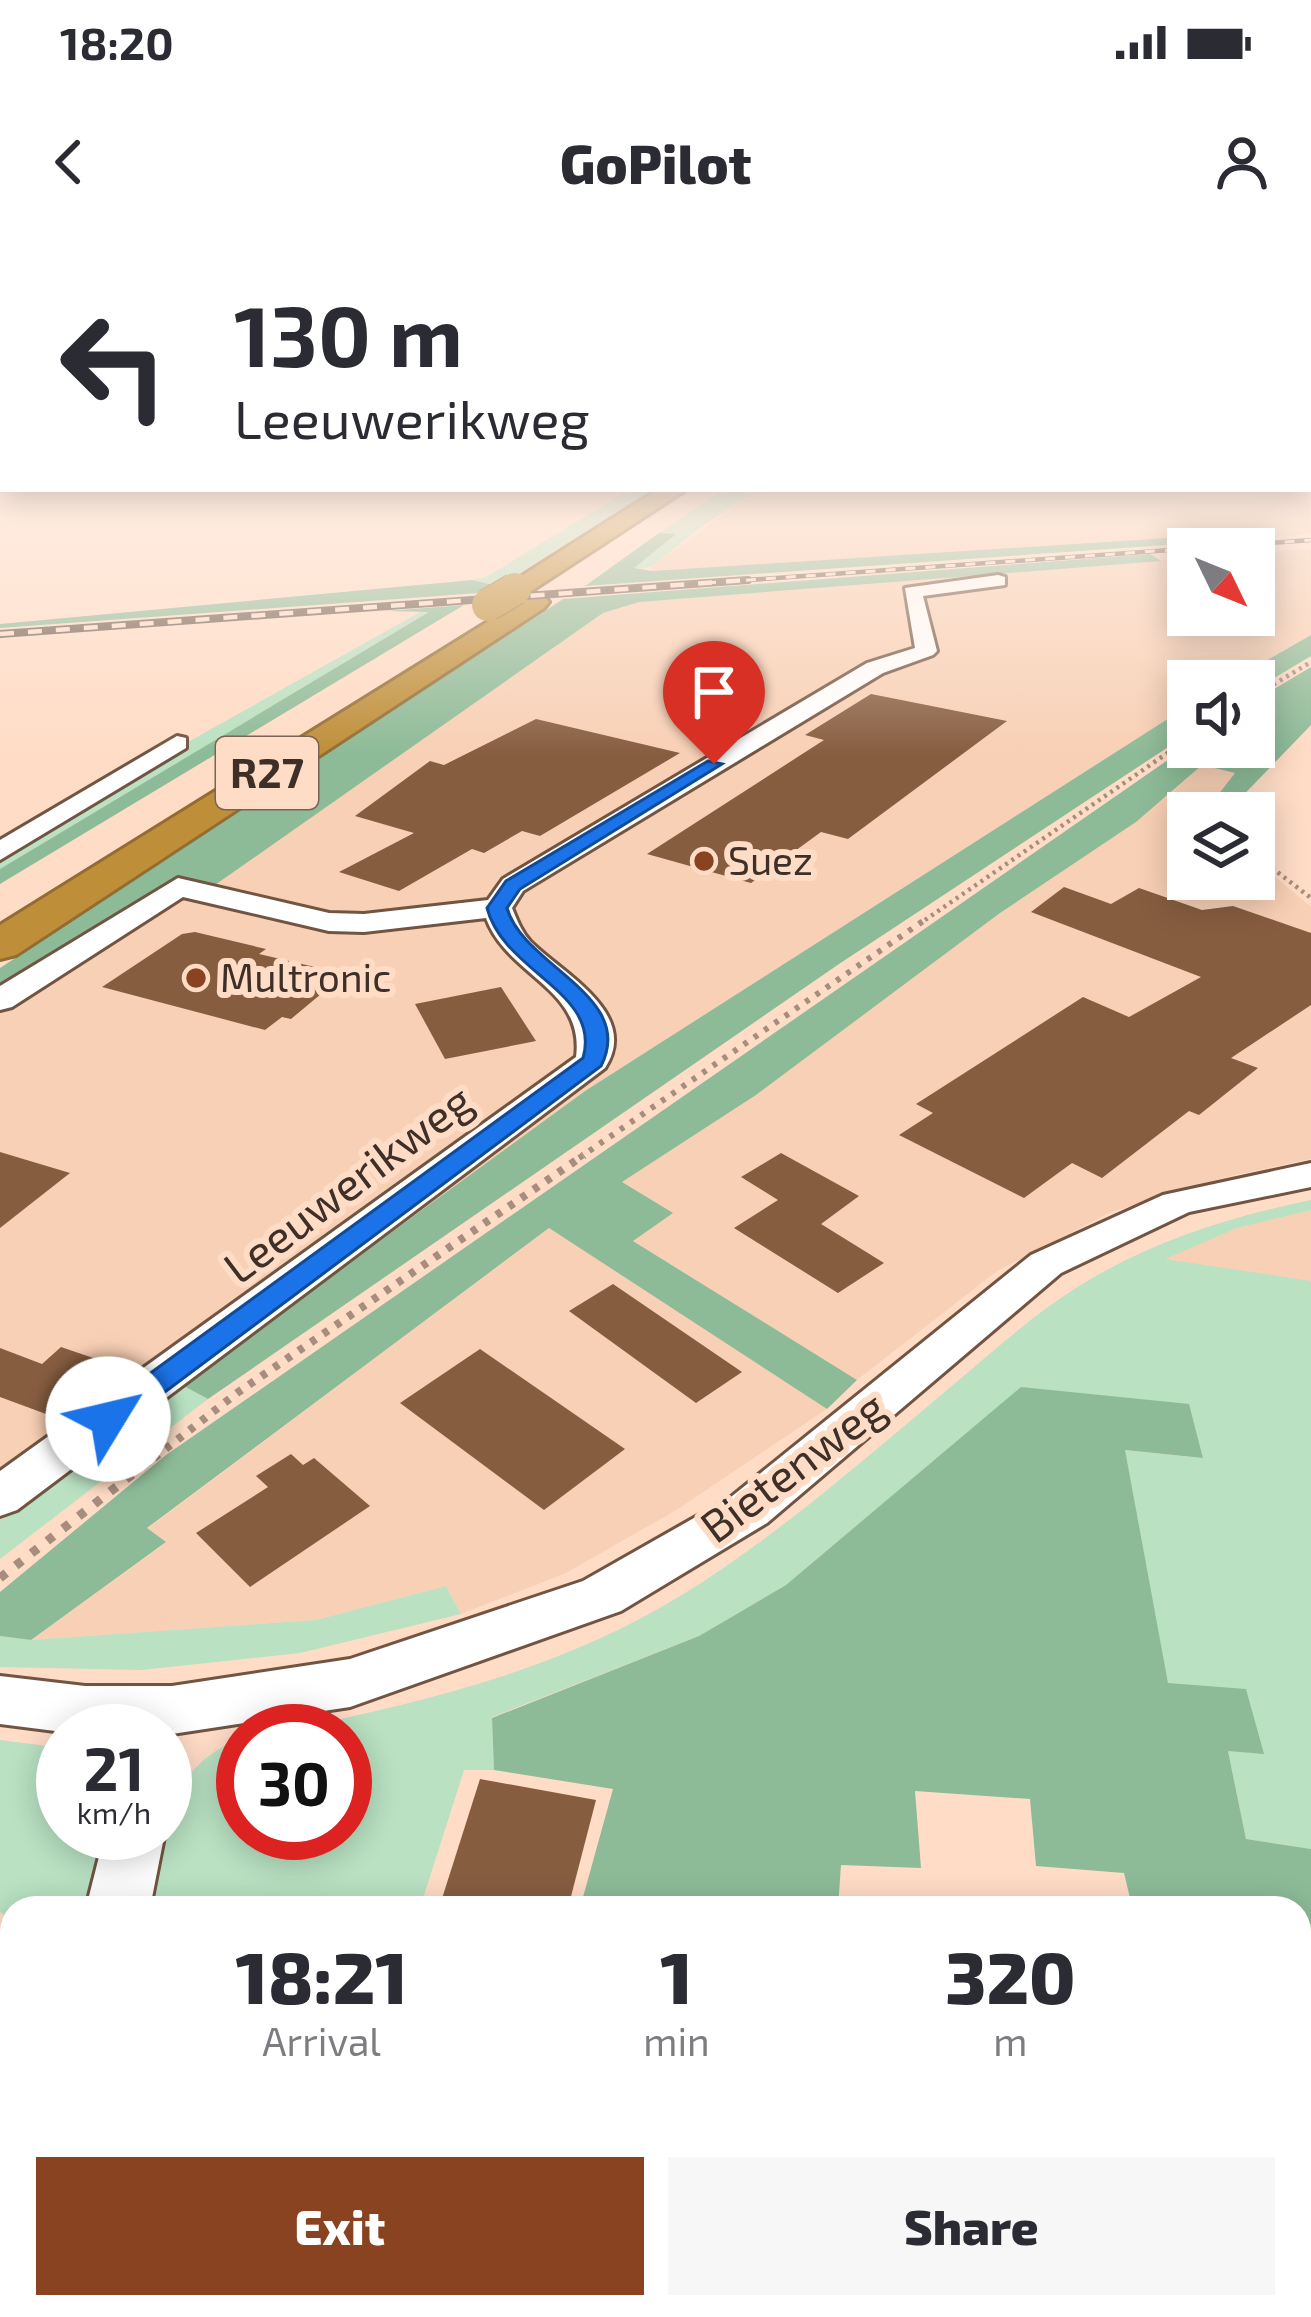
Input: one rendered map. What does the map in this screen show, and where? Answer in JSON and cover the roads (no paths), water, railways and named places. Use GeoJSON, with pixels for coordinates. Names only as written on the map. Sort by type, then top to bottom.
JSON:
{"type":"FeatureCollection","features":[{"type":"Feature","properties":{"kind":"highway","name":"R27"},"geometry":{"type":"LineString","coordinates":[[0,945],[573,561]]}},
{"type":"Feature","properties":{"kind":"highway","name":"R27"},"geometry":{"type":"LineString","coordinates":[[0,905],[583,561]]}},
{"type":"Feature","properties":{"kind":"street"},"geometry":{"type":"LineString","coordinates":[[0,1000],[178,887],[329,922],[364,923],[497,908],[513,885],[875,668],[926,651],[912,592],[998,580]]}},
{"type":"Feature","properties":{"kind":"street"},"geometry":{"type":"LineString","coordinates":[[0,852],[177,743]]}},
{"type":"Feature","properties":{"kind":"street","name":"Leeuwerikweg"},"geometry":{"type":"LineString","coordinates":[[0,1497],[593,1061],[600,1038],[593,1015],[503,932],[497,908]]}},
{"type":"Feature","properties":{"kind":"street","name":"Bietenweg"},"geometry":{"type":"LineString","coordinates":[[192,1715],[350,1683],[602,1596],[749,1510],[1046,1264],[1177,1203],[1311,1174]]}},
{"type":"Feature","properties":{"kind":"street","name":"Bietenweg"},"geometry":{"type":"LineString","coordinates":[[0,1700],[36,1704]]}},
{"type":"Feature","properties":{"kind":"street"},"geometry":{"type":"LineString","coordinates":[[121,1896],[128,1860]]}},
{"type":"Feature","properties":{"kind":"railway"},"geometry":{"type":"LineString","coordinates":[[735,581],[1017,561]]}},
{"type":"Feature","properties":{"kind":"railway"},"geometry":{"type":"LineString","coordinates":[[735,581],[748,580]]}},
{"type":"Feature","properties":{"kind":"railway"},"geometry":{"type":"LineString","coordinates":[[0,634],[735,581]]}},
{"type":"Feature","properties":{"kind":"railway"},"geometry":{"type":"LineString","coordinates":[[706,583],[735,581]]}},
{"type":"Feature","properties":{"kind":"place","name":"Suez"},"geometry":{"type":"Point","coordinates":[704,861]}},
{"type":"Feature","properties":{"kind":"place","name":"Multronic"},"geometry":{"type":"Point","coordinates":[196,978]}}]}
